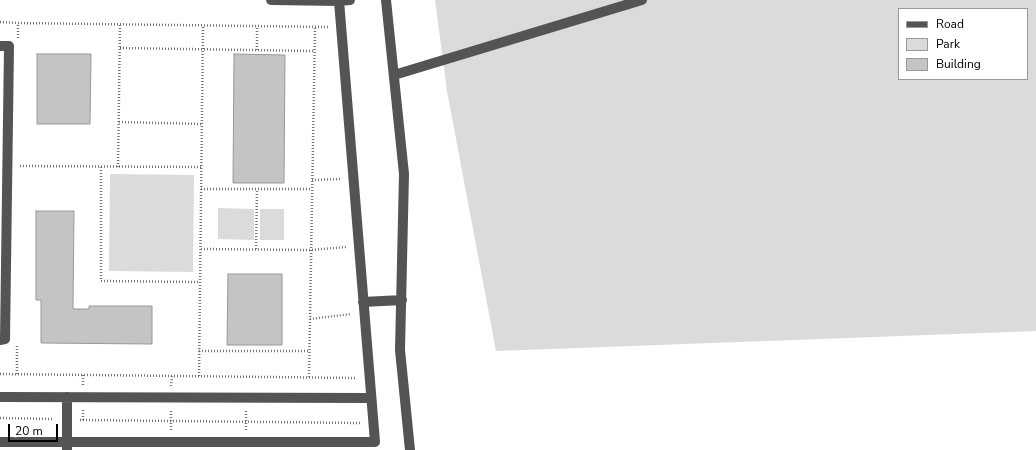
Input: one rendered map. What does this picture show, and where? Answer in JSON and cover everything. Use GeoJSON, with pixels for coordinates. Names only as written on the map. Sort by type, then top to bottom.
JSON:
{"type":"FeatureCollection","features":[{"type":"Feature","properties":{"kind":"street"},"geometry":{"type":"LineString","coordinates":[[272,0],[350,0]]}},
{"type":"Feature","properties":{"kind":"street"},"geometry":{"type":"LineString","coordinates":[[386,0],[404,174],[400,350],[410,450]]}},
{"type":"Feature","properties":{"kind":"street"},"geometry":{"type":"LineString","coordinates":[[394,75],[642,0]]}},
{"type":"Feature","properties":{"kind":"street"},"geometry":{"type":"LineString","coordinates":[[0,442],[67,446],[374,442],[339,1]]}},
{"type":"Feature","properties":{"kind":"street"},"geometry":{"type":"LineString","coordinates":[[0,46],[9,46],[5,340],[0,340]]}},
{"type":"Feature","properties":{"kind":"street"},"geometry":{"type":"LineString","coordinates":[[363,302],[402,300]]}},
{"type":"Feature","properties":{"kind":"street"},"geometry":{"type":"LineString","coordinates":[[0,397],[371,398]]}},
{"type":"Feature","properties":{"kind":"street"},"geometry":{"type":"LineString","coordinates":[[67,397],[67,446]]}},
{"type":"Feature","properties":{"kind":"path"},"geometry":{"type":"LineString","coordinates":[[0,22],[341,27]]}},
{"type":"Feature","properties":{"kind":"path"},"geometry":{"type":"LineString","coordinates":[[18,23],[18,39]]}},
{"type":"Feature","properties":{"kind":"path"},"geometry":{"type":"LineString","coordinates":[[118,167],[120,24]]}},
{"type":"Feature","properties":{"kind":"path"},"geometry":{"type":"LineString","coordinates":[[199,376],[203,25]]}},
{"type":"Feature","properties":{"kind":"path"},"geometry":{"type":"LineString","coordinates":[[257,26],[257,50]]}},
{"type":"Feature","properties":{"kind":"path"},"geometry":{"type":"LineString","coordinates":[[309,377],[315,26]]}},
{"type":"Feature","properties":{"kind":"path"},"geometry":{"type":"LineString","coordinates":[[120,48],[314,51]]}},
{"type":"Feature","properties":{"kind":"path"},"geometry":{"type":"LineString","coordinates":[[118,122],[202,124]]}},
{"type":"Feature","properties":{"kind":"path"},"geometry":{"type":"LineString","coordinates":[[18,174],[18,166],[202,167]]}},
{"type":"Feature","properties":{"kind":"path"},"geometry":{"type":"LineString","coordinates":[[101,166],[101,281],[200,282]]}},
{"type":"Feature","properties":{"kind":"path"},"geometry":{"type":"LineString","coordinates":[[312,180],[353,178]]}},
{"type":"Feature","properties":{"kind":"path"},"geometry":{"type":"LineString","coordinates":[[201,189],[312,189]]}},
{"type":"Feature","properties":{"kind":"path"},"geometry":{"type":"LineString","coordinates":[[256,249],[257,189]]}},
{"type":"Feature","properties":{"kind":"path"},"geometry":{"type":"LineString","coordinates":[[201,249],[311,250],[359,245]]}},
{"type":"Feature","properties":{"kind":"path"},"geometry":{"type":"LineString","coordinates":[[310,319],[364,313]]}},
{"type":"Feature","properties":{"kind":"path"},"geometry":{"type":"LineString","coordinates":[[17,343],[17,374]]}},
{"type":"Feature","properties":{"kind":"path"},"geometry":{"type":"LineString","coordinates":[[199,351],[309,351]]}},
{"type":"Feature","properties":{"kind":"path"},"geometry":{"type":"LineString","coordinates":[[0,374],[369,378]]}},
{"type":"Feature","properties":{"kind":"path"},"geometry":{"type":"LineString","coordinates":[[0,418],[112,421],[373,423]]}},
{"type":"Feature","properties":{"kind":"green space"},"geometry":{"type":"Polygon","coordinates":[[[435,0],[1036,0],[1036,331],[496,351],[447,91],[435,0]]]}},
{"type":"Feature","properties":{"kind":"green space"},"geometry":{"type":"Polygon","coordinates":[[[110,174],[194,175],[193,272],[109,271],[110,174]]]}},
{"type":"Feature","properties":{"kind":"green space"},"geometry":{"type":"Polygon","coordinates":[[[218,208],[254,209],[254,240],[218,239],[218,208]]]}},
{"type":"Feature","properties":{"kind":"green space"},"geometry":{"type":"Polygon","coordinates":[[[260,209],[284,209],[284,240],[260,240],[260,209]]]}},
{"type":"Feature","properties":{"kind":"building"},"geometry":{"type":"Polygon","coordinates":[[[37,54],[91,54],[90,124],[37,124],[37,54]]]}},
{"type":"Feature","properties":{"kind":"building"},"geometry":{"type":"Polygon","coordinates":[[[234,54],[285,55],[284,183],[233,183],[234,54]]]}},
{"type":"Feature","properties":{"kind":"building"},"geometry":{"type":"Polygon","coordinates":[[[36,211],[74,211],[73,309],[89,309],[89,306],[152,306],[152,344],[41,343],[41,300],[36,300],[36,211]]]}},
{"type":"Feature","properties":{"kind":"building"},"geometry":{"type":"Polygon","coordinates":[[[228,274],[282,274],[282,345],[227,345],[228,274]]]}}]}
